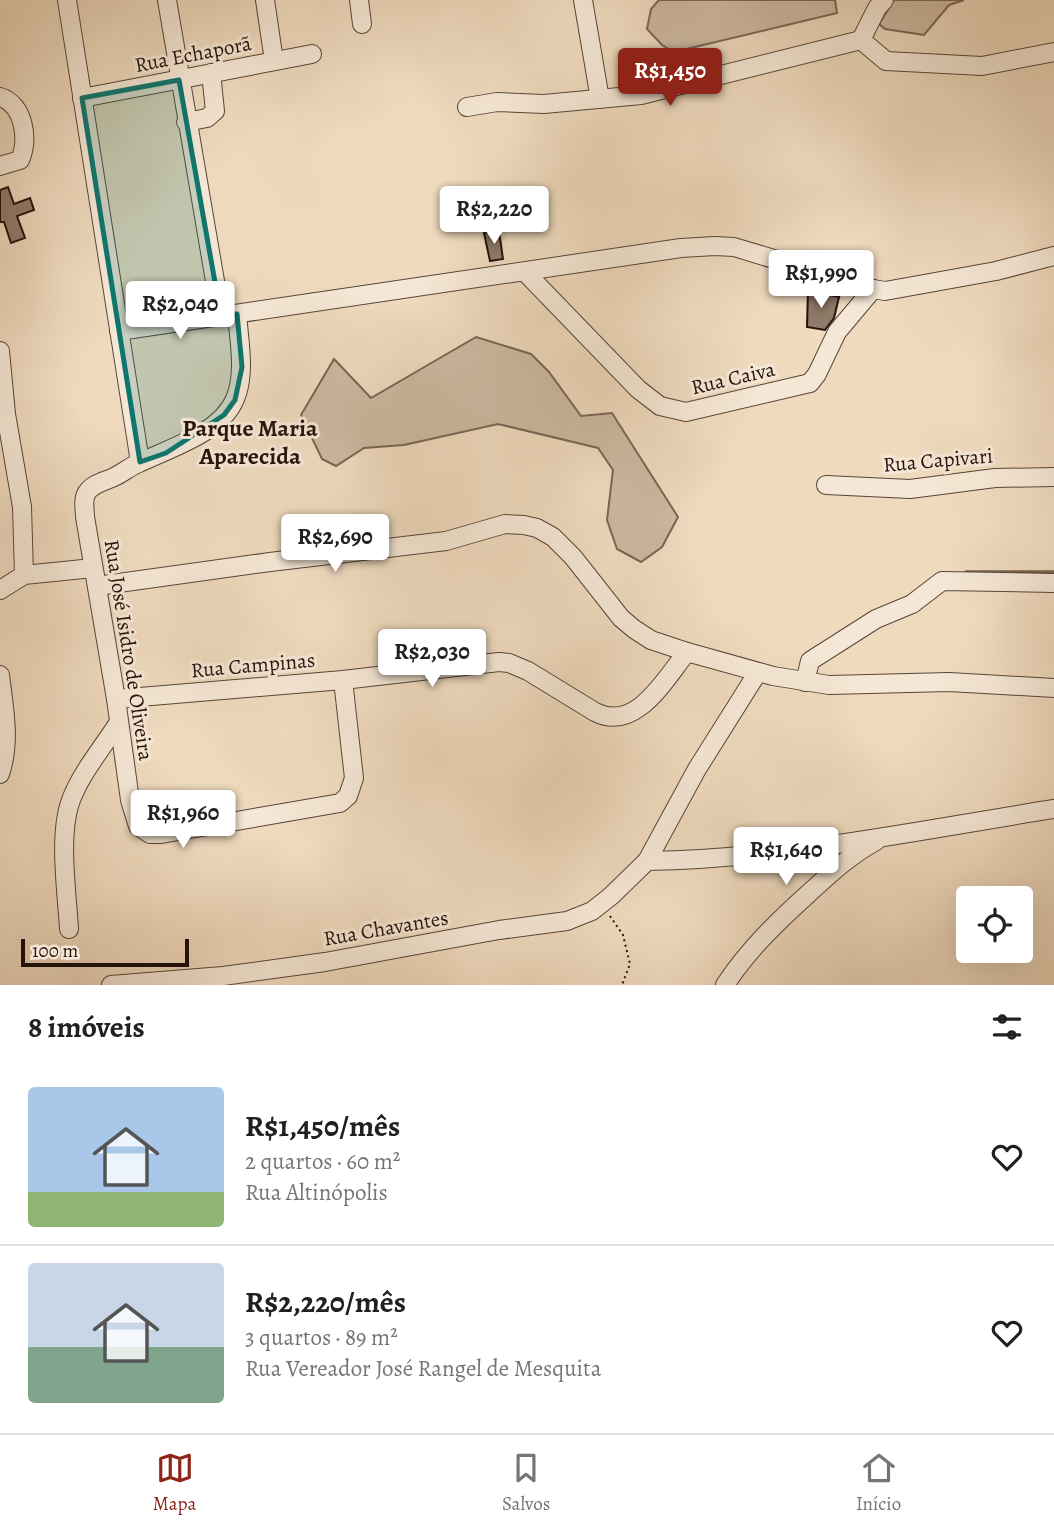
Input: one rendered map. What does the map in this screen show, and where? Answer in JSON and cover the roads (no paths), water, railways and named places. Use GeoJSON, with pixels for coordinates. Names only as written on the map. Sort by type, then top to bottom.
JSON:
{"type":"FeatureCollection","features":[{"type":"Feature","properties":{"kind":"street"},"geometry":{"type":"LineString","coordinates":[[67,0],[140,462]]}},
{"type":"Feature","properties":{"kind":"street","name":"Rua José Isidro de Oliveira"},"geometry":{"type":"LineString","coordinates":[[167,0],[186,122],[242,368],[235,400],[224,415],[202,433],[166,453],[140,462],[87,491],[84,499],[132,812],[138,826],[143,831],[161,834],[340,803],[348,796],[354,778],[343,680]]}},
{"type":"Feature","properties":{"kind":"street"},"geometry":{"type":"LineString","coordinates":[[265,0],[274,61]]}},
{"type":"Feature","properties":{"kind":"street"},"geometry":{"type":"LineString","coordinates":[[359,0],[362,24]]}},
{"type":"Feature","properties":{"kind":"street"},"geometry":{"type":"LineString","coordinates":[[583,0],[600,99]]}},
{"type":"Feature","properties":{"kind":"street"},"geometry":{"type":"LineString","coordinates":[[467,107],[497,102],[544,104],[641,94],[861,40],[884,0]]}},
{"type":"Feature","properties":{"kind":"street"},"geometry":{"type":"LineString","coordinates":[[861,40],[886,61],[982,66],[1054,52]]}},
{"type":"Feature","properties":{"kind":"street","name":"Rua Echaporã"},"geometry":{"type":"LineString","coordinates":[[82,98],[312,54]]}},
{"type":"Feature","properties":{"kind":"street"},"geometry":{"type":"LineString","coordinates":[[186,122],[207,118],[215,111],[211,73]]}},
{"type":"Feature","properties":{"kind":"street"},"geometry":{"type":"LineString","coordinates":[[0,97],[10,101],[22,121],[23,136],[23,153],[20,160],[0,166]]}},
{"type":"Feature","properties":{"kind":"street"},"geometry":{"type":"LineString","coordinates":[[119,331],[681,248],[734,247],[885,291],[996,271],[1054,256]]}},
{"type":"Feature","properties":{"kind":"street","name":"Rua Caiva"},"geometry":{"type":"LineString","coordinates":[[525,272],[638,389],[660,406],[686,412],[810,383],[817,374],[836,332],[873,289]]}},
{"type":"Feature","properties":{"kind":"street"},"geometry":{"type":"LineString","coordinates":[[0,351],[6,414],[22,507],[24,575]]}},
{"type":"Feature","properties":{"kind":"street","name":"Rua Capivari"},"geometry":{"type":"LineString","coordinates":[[826,485],[911,489],[995,478],[1054,477]]}},
{"type":"Feature","properties":{"kind":"street"},"geometry":{"type":"LineString","coordinates":[[97,586],[446,541],[505,524],[537,528],[553,537],[573,557],[621,618],[651,639],[687,652],[758,672],[829,685],[949,681],[1054,688]]}},
{"type":"Feature","properties":{"kind":"street"},"geometry":{"type":"LineString","coordinates":[[0,590],[24,575],[93,568]]}},
{"type":"Feature","properties":{"kind":"street"},"geometry":{"type":"LineString","coordinates":[[805,682],[810,661],[876,619],[912,604],[942,581],[1054,583]]}},
{"type":"Feature","properties":{"kind":"street","name":"Rua Campinas"},"geometry":{"type":"LineString","coordinates":[[116,699],[509,663],[528,671],[595,712],[614,718],[623,717],[641,707],[653,696],[687,652]]}},
{"type":"Feature","properties":{"kind":"street","name":"Rua Chavantes"},"geometry":{"type":"LineString","coordinates":[[111,985],[223,976],[338,960],[499,930],[567,922],[592,911],[647,862],[697,769],[758,672]]}},
{"type":"Feature","properties":{"kind":"street"},"geometry":{"type":"LineString","coordinates":[[0,675],[7,731],[0,774]]}},
{"type":"Feature","properties":{"kind":"street"},"geometry":{"type":"LineString","coordinates":[[69,929],[66,818],[75,791],[119,722]]}},
{"type":"Feature","properties":{"kind":"street"},"geometry":{"type":"LineString","coordinates":[[647,862],[777,852],[1054,809]]}},
{"type":"Feature","properties":{"kind":"street"},"geometry":{"type":"LineString","coordinates":[[725,985],[751,948],[802,899],[850,855],[888,835]]}},
{"type":"Feature","properties":{"kind":"waterway"},"geometry":{"type":"LineString","coordinates":[[966,572],[1054,572]]}},
{"type":"Feature","properties":{"kind":"district","name":"Parque Maria Aparecida"},"geometry":{"type":"Point","coordinates":[250,442]}}]}
